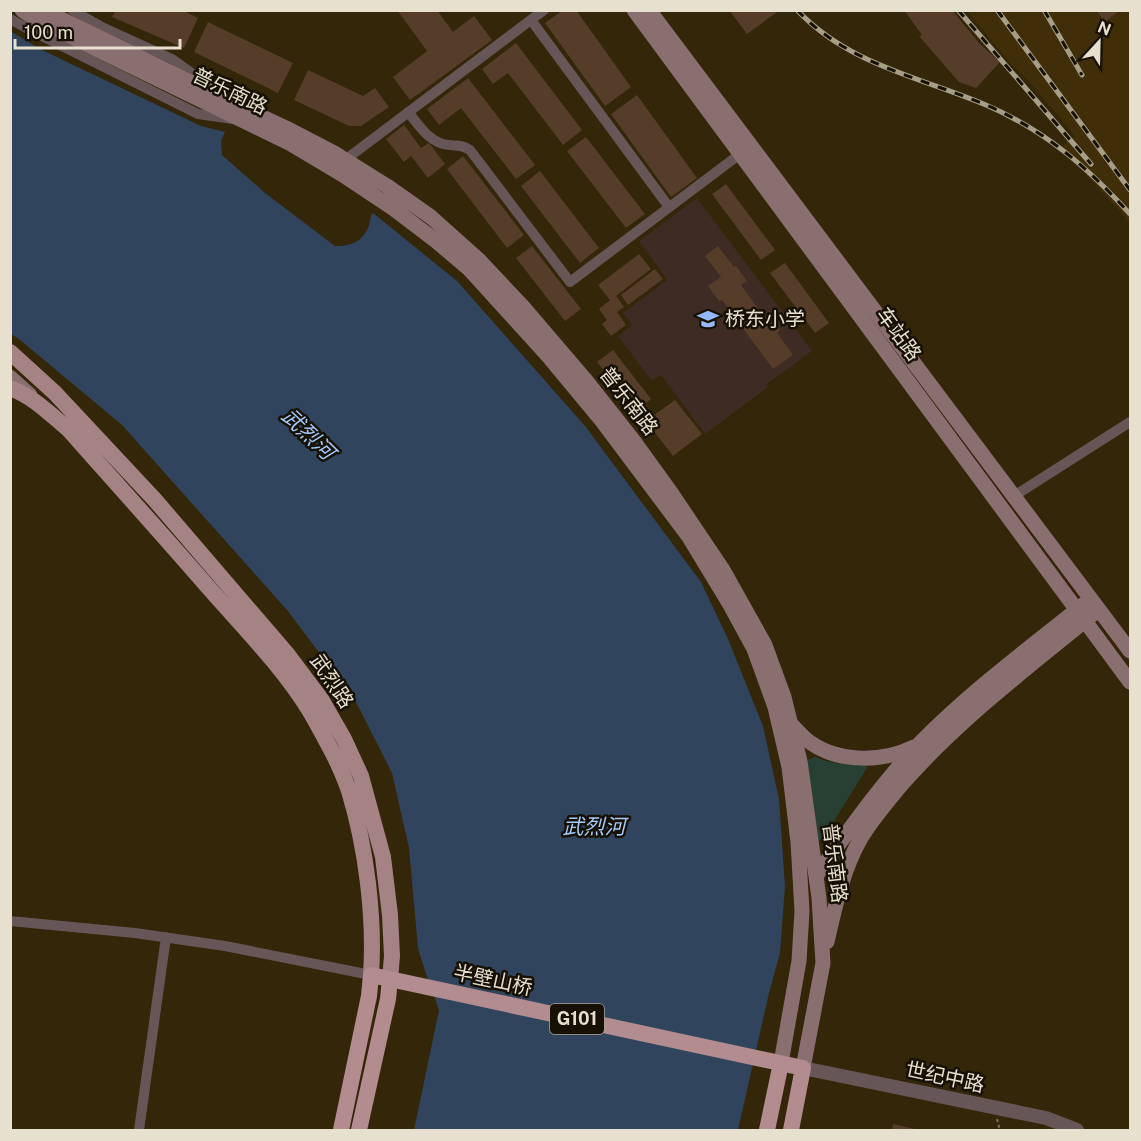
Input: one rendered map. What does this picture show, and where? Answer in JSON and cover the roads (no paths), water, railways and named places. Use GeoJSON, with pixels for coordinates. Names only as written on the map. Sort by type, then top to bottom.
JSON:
{"type":"FeatureCollection","features":[{"type":"Feature","properties":{"kind":"highway","name":"G101"},"geometry":{"type":"LineString","coordinates":[[371,975],[390,979]]}},
{"type":"Feature","properties":{"kind":"highway","name":"武烈路"},"geometry":{"type":"LineString","coordinates":[[341,1131],[369,996],[371,975]]}},
{"type":"Feature","properties":{"kind":"highway","name":"半壁山桥"},"geometry":{"type":"LineString","coordinates":[[390,979],[781,1063]]}},
{"type":"Feature","properties":{"kind":"highway","name":"武烈路"},"geometry":{"type":"LineString","coordinates":[[359,1131],[388,999],[390,979]]}},
{"type":"Feature","properties":{"kind":"highway","name":"G101"},"geometry":{"type":"LineString","coordinates":[[781,1063],[803,1068]]}},
{"type":"Feature","properties":{"kind":"highway"},"geometry":{"type":"LineString","coordinates":[[767,1131],[781,1063]]}},
{"type":"Feature","properties":{"kind":"highway"},"geometry":{"type":"LineString","coordinates":[[791,1131],[803,1068]]}},
{"type":"Feature","properties":{"kind":"main road","name":"普乐南路"},"geometry":{"type":"LineString","coordinates":[[22,10],[96,49],[244,115],[286,128],[387,186],[430,217],[478,259],[585,378],[639,449],[723,570],[765,645],[784,697],[800,761],[819,898],[823,963],[803,1068]]}},
{"type":"Feature","properties":{"kind":"main road","name":"普乐南路"},"geometry":{"type":"LineString","coordinates":[[43,10],[244,115],[343,175],[436,240],[469,269],[548,356],[602,421],[689,537],[754,649],[776,707],[789,767],[798,842],[802,911],[799,961],[781,1063]]}},
{"type":"Feature","properties":{"kind":"main road","name":"车站路"},"geometry":{"type":"LineString","coordinates":[[634,10],[1131,682]]}},
{"type":"Feature","properties":{"kind":"main road","name":"车站路"},"geometry":{"type":"LineString","coordinates":[[649,10],[1131,651]]}},
{"type":"Feature","properties":{"kind":"main road","name":"武烈路"},"geometry":{"type":"LineString","coordinates":[[10,352],[55,393],[155,500],[288,655],[321,699],[345,739],[361,777],[383,857],[390,915],[392,956],[390,979]]}},
{"type":"Feature","properties":{"kind":"main road"},"geometry":{"type":"LineString","coordinates":[[10,362],[55,393]]}},
{"type":"Feature","properties":{"kind":"main road"},"geometry":{"type":"LineString","coordinates":[[10,377],[40,405]]}},
{"type":"Feature","properties":{"kind":"main road","name":"武烈路"},"geometry":{"type":"LineString","coordinates":[[10,388],[25,394],[69,430],[278,666],[310,712],[332,751],[348,790],[365,858],[371,920],[371,975]]}},
{"type":"Feature","properties":{"kind":"main road"},"geometry":{"type":"LineString","coordinates":[[816,876],[879,790],[955,709],[1095,604]]}},
{"type":"Feature","properties":{"kind":"main road"},"geometry":{"type":"LineString","coordinates":[[823,963],[846,869],[861,838],[880,811],[920,764],[1081,615]]}},
{"type":"Feature","properties":{"kind":"main road"},"geometry":{"type":"LineString","coordinates":[[790,724],[811,743],[839,755],[890,756],[903,753],[919,745]]}},
{"type":"Feature","properties":{"kind":"street"},"geometry":{"type":"LineString","coordinates":[[72,10],[172,60],[244,115]]}},
{"type":"Feature","properties":{"kind":"street"},"geometry":{"type":"LineString","coordinates":[[345,160],[544,10]]}},
{"type":"Feature","properties":{"kind":"street"},"geometry":{"type":"LineString","coordinates":[[10,19],[198,114],[244,115]]}},
{"type":"Feature","properties":{"kind":"street"},"geometry":{"type":"LineString","coordinates":[[531,20],[669,207]]}},
{"type":"Feature","properties":{"kind":"street"},"geometry":{"type":"LineString","coordinates":[[408,112],[435,141],[444,145],[460,145],[470,150],[570,282],[740,154]]}},
{"type":"Feature","properties":{"kind":"street"},"geometry":{"type":"LineString","coordinates":[[1014,496],[1131,422]]}},
{"type":"Feature","properties":{"kind":"street"},"geometry":{"type":"LineString","coordinates":[[10,921],[166,937],[225,946],[371,975]]}},
{"type":"Feature","properties":{"kind":"street"},"geometry":{"type":"LineString","coordinates":[[139,1131],[166,937]]}},
{"type":"Feature","properties":{"kind":"street","name":"世纪中路"},"geometry":{"type":"LineString","coordinates":[[803,1068],[1046,1118],[1077,1131]]}},
{"type":"Feature","properties":{"kind":"water","name":"武烈河"},"geometry":{"type":"Polygon","coordinates":[[[10,31],[42,50],[201,126],[225,132],[221,141],[222,155],[265,193],[335,246],[345,246],[359,240],[368,228],[373,213],[457,281],[585,426],[701,582],[728,639],[763,726],[779,799],[785,886],[780,953],[738,1130],[414,1130],[439,1010],[418,948],[409,848],[392,773],[355,700],[287,610],[122,425],[11,334],[10,31]]]}},
{"type":"Feature","properties":{"kind":"railway"},"geometry":{"type":"LineString","coordinates":[[797,10],[817,29],[862,57],[986,105],[1028,126],[1081,166],[1130,214]]}},
{"type":"Feature","properties":{"kind":"railway"},"geometry":{"type":"LineString","coordinates":[[958,10],[1091,164]]}},
{"type":"Feature","properties":{"kind":"railway"},"geometry":{"type":"LineString","coordinates":[[997,10],[1130,190]]}},
{"type":"Feature","properties":{"kind":"railway"},"geometry":{"type":"LineString","coordinates":[[1044,10],[1082,75]]}},
{"type":"Feature","properties":{"kind":"place","name":"桥东小学"},"geometry":{"type":"Point","coordinates":[708,319]}}]}
